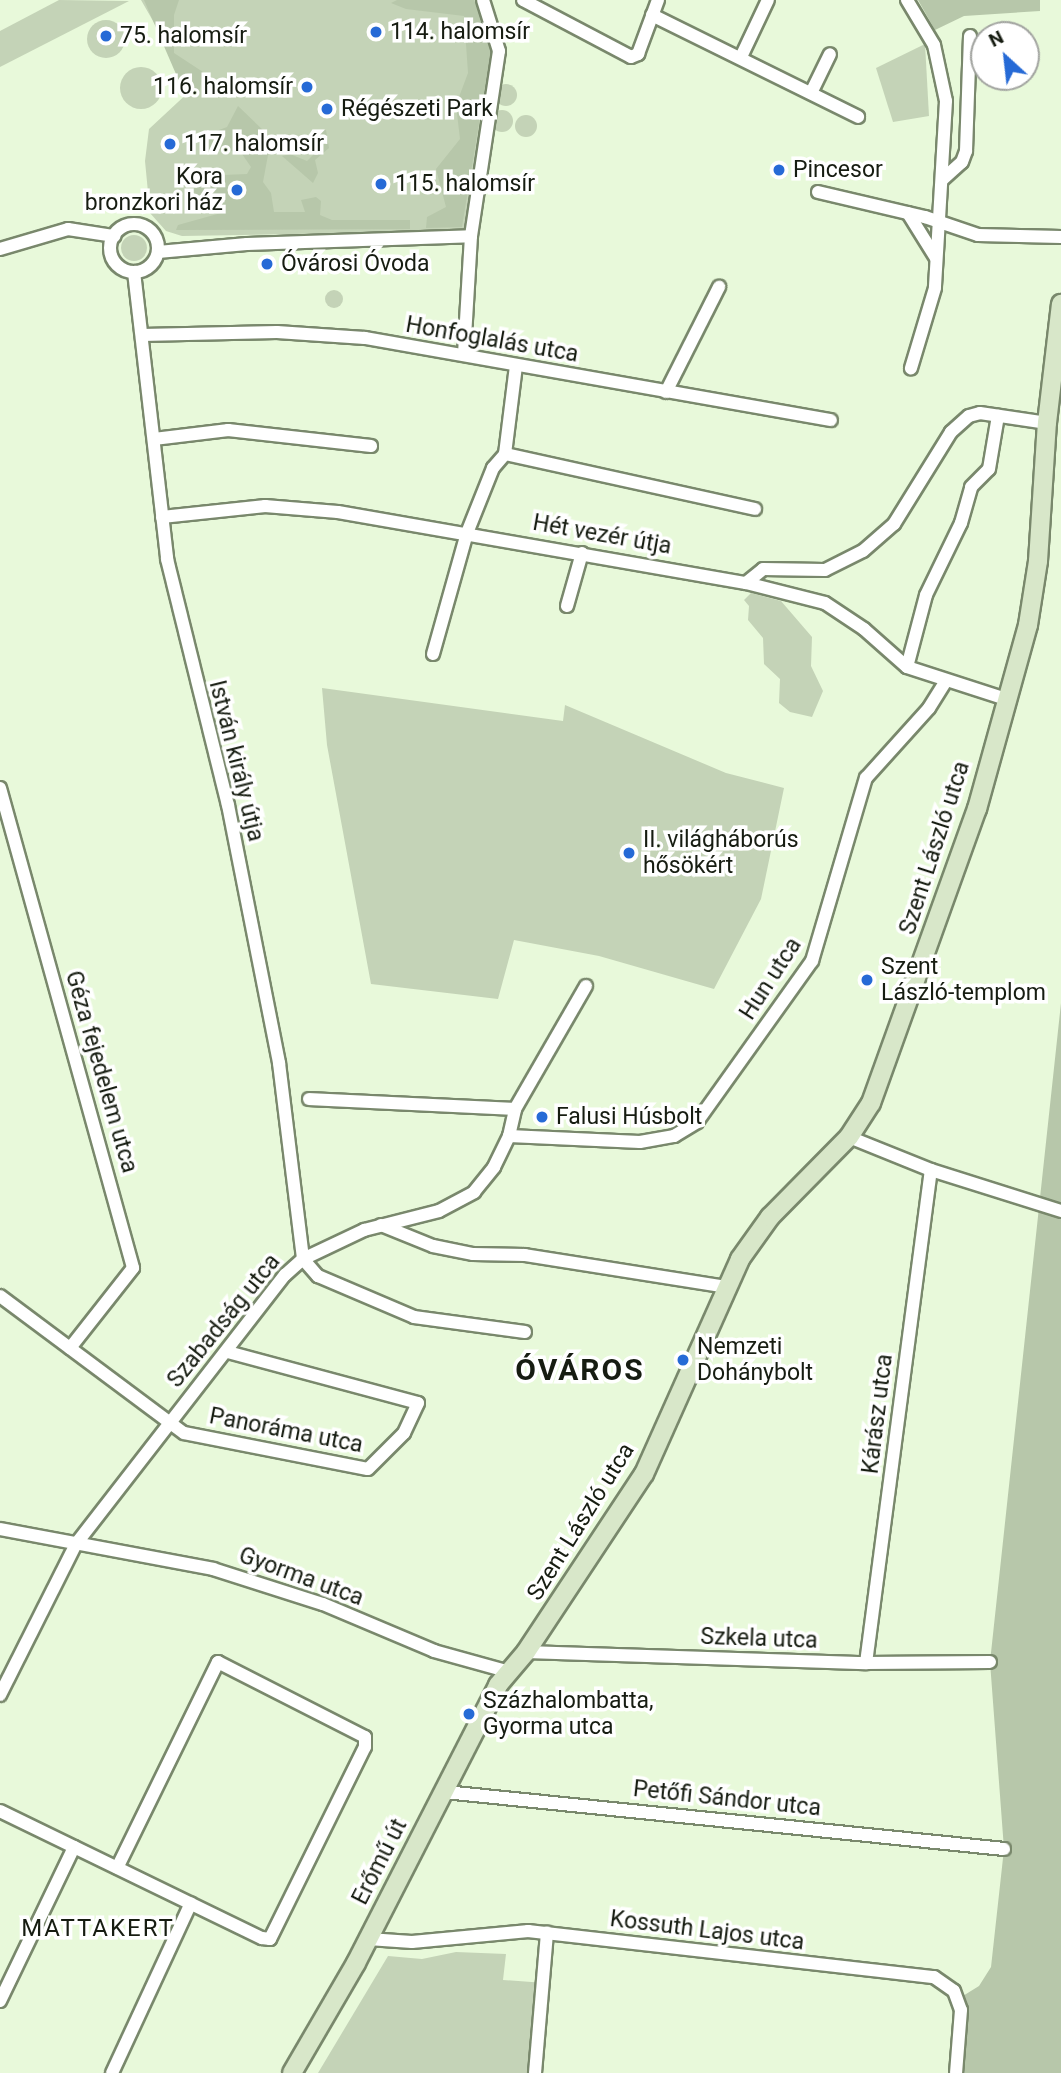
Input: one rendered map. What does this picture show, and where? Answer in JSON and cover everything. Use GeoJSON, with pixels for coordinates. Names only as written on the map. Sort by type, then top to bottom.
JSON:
{"type":"FeatureCollection","features":[{"type":"Feature","properties":{"kind":"street"},"geometry":{"type":"LineString","coordinates":[[464,354],[471,236],[499,51],[483,0]]}},
{"type":"Feature","properties":{"kind":"street"},"geometry":{"type":"LineString","coordinates":[[523,0],[624,57],[638,54],[658,0]]}},
{"type":"Feature","properties":{"kind":"street"},"geometry":{"type":"LineString","coordinates":[[741,57],[768,0]]}},
{"type":"Feature","properties":{"kind":"street"},"geometry":{"type":"LineString","coordinates":[[907,0],[934,45],[943,74],[943,179],[935,288],[911,368]]}},
{"type":"Feature","properties":{"kind":"street"},"geometry":{"type":"LineString","coordinates":[[652,15],[859,117]]}},
{"type":"Feature","properties":{"kind":"street"},"geometry":{"type":"LineString","coordinates":[[943,179],[962,162],[966,150],[970,36]]}},
{"type":"Feature","properties":{"kind":"street"},"geometry":{"type":"LineString","coordinates":[[810,93],[830,54]]}},
{"type":"Feature","properties":{"kind":"street"},"geometry":{"type":"LineString","coordinates":[[817,192],[941,222],[962,232],[998,238],[1061,237]]}},
{"type":"Feature","properties":{"kind":"street"},"geometry":{"type":"LineString","coordinates":[[908,213],[937,261]]}},
{"type":"Feature","properties":{"kind":"street"},"geometry":{"type":"LineString","coordinates":[[139,225],[156,238],[158,252],[152,264],[134,272],[114,262],[110,248],[114,236],[124,227],[139,225]]}},
{"type":"Feature","properties":{"kind":"street"},"geometry":{"type":"LineString","coordinates":[[0,249],[68,229],[114,236]]}},
{"type":"Feature","properties":{"kind":"street"},"geometry":{"type":"LineString","coordinates":[[158,252],[247,244],[471,236]]}},
{"type":"Feature","properties":{"kind":"street","name":"István király útja"},"geometry":{"type":"LineString","coordinates":[[134,272],[162,517],[176,608],[221,777],[279,1063],[303,1259]]}},
{"type":"Feature","properties":{"kind":"street"},"geometry":{"type":"LineString","coordinates":[[666,392],[719,287]]}},
{"type":"Feature","properties":{"kind":"street","name":"Szent László utca"},"geometry":{"type":"LineString","coordinates":[[506,1671],[526,1652],[644,1474],[726,1287],[754,1237],[849,1137],[871,1103],[977,809],[1035,593],[1047,423],[1061,304]]}},
{"type":"Feature","properties":{"kind":"street","name":"Honfoglalás utca"},"geometry":{"type":"LineString","coordinates":[[142,335],[323,334],[464,354],[516,366],[831,420]]}},
{"type":"Feature","properties":{"kind":"street"},"geometry":{"type":"LineString","coordinates":[[433,654],[467,533],[493,468],[505,454],[516,366]]}},
{"type":"Feature","properties":{"kind":"street"},"geometry":{"type":"LineString","coordinates":[[746,583],[763,569],[825,570],[863,551],[894,524],[961,421],[980,413],[1047,423]]}},
{"type":"Feature","properties":{"kind":"street"},"geometry":{"type":"LineString","coordinates":[[906,667],[926,595],[961,523],[971,487],[989,469],[998,416]]}},
{"type":"Feature","properties":{"kind":"street"},"geometry":{"type":"LineString","coordinates":[[153,439],[228,430],[371,446]]}},
{"type":"Feature","properties":{"kind":"street"},"geometry":{"type":"LineString","coordinates":[[505,454],[755,509]]}},
{"type":"Feature","properties":{"kind":"street","name":"Hét vezér útja"},"geometry":{"type":"LineString","coordinates":[[162,517],[265,506],[338,512],[746,583],[825,603],[853,621],[906,667],[945,682],[1006,699]]}},
{"type":"Feature","properties":{"kind":"street"},"geometry":{"type":"LineString","coordinates":[[567,606],[582,553]]}},
{"type":"Feature","properties":{"kind":"street","name":"Hun utca"},"geometry":{"type":"LineString","coordinates":[[509,1136],[640,1142],[674,1136],[697,1122],[812,961],[866,778],[929,708],[945,682]]}},
{"type":"Feature","properties":{"kind":"street","name":"Géza fejedelem utca"},"geometry":{"type":"LineString","coordinates":[[0,788],[6,830],[133,1268],[70,1348]]}},
{"type":"Feature","properties":{"kind":"street","name":"Szabadság utca"},"geometry":{"type":"LineString","coordinates":[[0,1695],[76,1544],[303,1259],[381,1225],[439,1211],[465,1200],[484,1182],[509,1136],[514,1109],[586,986]]}},
{"type":"Feature","properties":{"kind":"street"},"geometry":{"type":"LineString","coordinates":[[309,1099],[514,1109]]}},
{"type":"Feature","properties":{"kind":"street"},"geometry":{"type":"LineString","coordinates":[[849,1137],[931,1170],[1061,1211]]}},
{"type":"Feature","properties":{"kind":"street","name":"Kárász utca"},"geometry":{"type":"LineString","coordinates":[[866,1663],[931,1170]]}},
{"type":"Feature","properties":{"kind":"street"},"geometry":{"type":"LineString","coordinates":[[381,1225],[433,1246],[473,1254],[525,1255],[726,1287]]}},
{"type":"Feature","properties":{"kind":"street"},"geometry":{"type":"LineString","coordinates":[[303,1259],[318,1276],[414,1317],[526,1332]]}},
{"type":"Feature","properties":{"kind":"street"},"geometry":{"type":"LineString","coordinates":[[0,1296],[169,1424]]}},
{"type":"Feature","properties":{"kind":"street","name":"Panoráma utca"},"geometry":{"type":"LineString","coordinates":[[169,1424],[184,1433],[368,1469],[404,1433],[418,1403],[227,1352]]}},
{"type":"Feature","properties":{"kind":"street","name":"Gyorma utca"},"geometry":{"type":"LineString","coordinates":[[0,1529],[169,1558],[265,1584],[434,1651],[506,1671]]}},
{"type":"Feature","properties":{"kind":"street","name":"Szkela utca"},"geometry":{"type":"LineString","coordinates":[[526,1652],[866,1663],[990,1662]]}},
{"type":"Feature","properties":{"kind":"street"},"geometry":{"type":"LineString","coordinates":[[0,1811],[117,1868],[191,1903],[262,1938],[276,1933],[365,1747],[365,1737],[357,1729],[218,1662],[117,1868]]}},
{"type":"Feature","properties":{"kind":"street","name":"Erőmű út"},"geometry":{"type":"LineString","coordinates":[[292,2073],[368,1939],[506,1671]]}},
{"type":"Feature","properties":{"kind":"street","name":"Petőfi Sándor utca"},"geometry":{"type":"LineString","coordinates":[[444,1791],[1004,1849]]}},
{"type":"Feature","properties":{"kind":"street"},"geometry":{"type":"LineString","coordinates":[[0,2001],[74,1847]]}},
{"type":"Feature","properties":{"kind":"street"},"geometry":{"type":"LineString","coordinates":[[112,2073],[191,1903]]}},
{"type":"Feature","properties":{"kind":"street","name":"Kossuth Lajos utca"},"geometry":{"type":"LineString","coordinates":[[368,1939],[412,1942],[479,1932],[547,1933],[934,1978],[954,1991],[961,2010],[956,2073]]}},
{"type":"Feature","properties":{"kind":"street"},"geometry":{"type":"LineString","coordinates":[[535,2073],[547,1933]]}},
{"type":"Feature","properties":{"kind":"green space"},"geometry":{"type":"Polygon","coordinates":[[[59,0],[129,1],[0,67],[0,31],[59,0]]]}},
{"type":"Feature","properties":{"kind":"green space","name":"Régészeti Park"},"geometry":{"type":"Polygon","coordinates":[[[141,0],[478,0],[494,46],[465,231],[182,236],[166,231],[150,213],[145,161],[149,129],[192,89],[141,0]]]}},
{"type":"Feature","properties":{"kind":"green space"},"geometry":{"type":"Polygon","coordinates":[[[144,0],[179,0],[174,15],[174,53],[203,72],[199,94],[182,88],[144,0]]]}},
{"type":"Feature","properties":{"kind":"green space"},"geometry":{"type":"Polygon","coordinates":[[[397,0],[474,0],[485,28],[491,50],[462,227],[426,228],[427,217],[446,207],[436,169],[460,139],[456,105],[468,73],[464,16],[406,9],[391,3],[397,0]]]}},
{"type":"Feature","properties":{"kind":"green space"},"geometry":{"type":"Polygon","coordinates":[[[918,0],[1040,0],[1040,11],[964,16],[935,30],[918,0]]]}},
{"type":"Feature","properties":{"kind":"green space","name":"75. halomsír"},"geometry":{"type":"Polygon","coordinates":[[[106,20],[119,26],[125,39],[119,52],[106,58],[93,52],[87,39],[93,26],[106,20]]]}},
{"type":"Feature","properties":{"kind":"green space"},"geometry":{"type":"Polygon","coordinates":[[[925,44],[929,116],[893,122],[876,68],[925,44]]]}},
{"type":"Feature","properties":{"kind":"green space"},"geometry":{"type":"Polygon","coordinates":[[[141,67],[156,73],[162,88],[156,103],[141,109],[126,103],[120,88],[126,73],[141,67]]]}},
{"type":"Feature","properties":{"kind":"green space"},"geometry":{"type":"Polygon","coordinates":[[[506,84],[516,91],[517,95],[510,105],[506,106],[496,99],[495,95],[502,85],[506,84]]]}},
{"type":"Feature","properties":{"kind":"green space"},"geometry":{"type":"Polygon","coordinates":[[[238,106],[265,132],[268,155],[263,182],[271,193],[274,212],[305,212],[301,200],[316,197],[321,201],[320,215],[332,220],[410,220],[410,229],[176,230],[178,225],[221,213],[218,197],[200,199],[195,214],[194,187],[209,185],[223,175],[247,174],[251,167],[242,154],[224,149],[203,154],[211,133],[227,127],[238,106]]]}},
{"type":"Feature","properties":{"kind":"green space"},"geometry":{"type":"Polygon","coordinates":[[[502,110],[512,117],[513,121],[506,131],[502,132],[492,125],[491,121],[498,111],[502,110]]]}},
{"type":"Feature","properties":{"kind":"green space"},"geometry":{"type":"Polygon","coordinates":[[[526,115],[534,118],[537,126],[534,134],[526,137],[518,134],[515,126],[518,118],[526,115]]]}},
{"type":"Feature","properties":{"kind":"green space"},"geometry":{"type":"Polygon","coordinates":[[[326,130],[329,148],[315,160],[318,173],[313,183],[282,156],[290,154],[307,161],[319,149],[318,131],[326,130]]]}},
{"type":"Feature","properties":{"kind":"green space"},"geometry":{"type":"Polygon","coordinates":[[[134,235],[143,239],[147,248],[143,257],[134,261],[125,257],[121,248],[125,239],[134,235]]]}},
{"type":"Feature","properties":{"kind":"green space"},"geometry":{"type":"Polygon","coordinates":[[[334,290],[340,293],[343,299],[340,305],[334,308],[328,305],[325,299],[328,293],[334,290]]]}},
{"type":"Feature","properties":{"kind":"green space"},"geometry":{"type":"Polygon","coordinates":[[[751,593],[781,601],[812,637],[811,666],[823,691],[812,717],[790,712],[779,703],[780,679],[764,664],[763,638],[748,620],[749,606],[744,600],[751,593]]]}},
{"type":"Feature","properties":{"kind":"green space"},"geometry":{"type":"Polygon","coordinates":[[[322,688],[563,721],[565,705],[726,773],[784,788],[761,899],[714,989],[599,956],[514,940],[498,999],[371,984],[327,745],[322,688]]]}},
{"type":"Feature","properties":{"kind":"green space"},"geometry":{"type":"Polygon","coordinates":[[[1061,1003],[1061,2073],[959,2073],[958,1999],[979,1986],[991,1967],[1004,1849],[990,1662],[1061,1003]]]}},
{"type":"Feature","properties":{"kind":"green space"},"geometry":{"type":"Polygon","coordinates":[[[456,1952],[506,1954],[503,1980],[545,1983],[533,2073],[318,2073],[388,1956],[422,1959],[456,1952]]]}},
{"type":"Feature","properties":{"kind":"place","name":"114. halomsír"},"geometry":{"type":"Point","coordinates":[376,32]}},
{"type":"Feature","properties":{"kind":"place","name":"75. halomsír"},"geometry":{"type":"Point","coordinates":[106,36]}},
{"type":"Feature","properties":{"kind":"place","name":"116. halomsír"},"geometry":{"type":"Point","coordinates":[307,87]}},
{"type":"Feature","properties":{"kind":"place","name":"Régészeti Park"},"geometry":{"type":"Point","coordinates":[327,109]}},
{"type":"Feature","properties":{"kind":"place","name":"117. halomsír"},"geometry":{"type":"Point","coordinates":[170,144]}},
{"type":"Feature","properties":{"kind":"place","name":"Pincesor"},"geometry":{"type":"Point","coordinates":[779,170]}},
{"type":"Feature","properties":{"kind":"place","name":"115. halomsír"},"geometry":{"type":"Point","coordinates":[381,184]}},
{"type":"Feature","properties":{"kind":"place","name":"Kora bronzkori ház"},"geometry":{"type":"Point","coordinates":[237,190]}},
{"type":"Feature","properties":{"kind":"place","name":"Óvárosi Óvoda"},"geometry":{"type":"Point","coordinates":[267,264]}},
{"type":"Feature","properties":{"kind":"place","name":"II. világháborús hősökért"},"geometry":{"type":"Point","coordinates":[629,853]}},
{"type":"Feature","properties":{"kind":"place","name":"Szent László-templom"},"geometry":{"type":"Point","coordinates":[867,980]}},
{"type":"Feature","properties":{"kind":"place","name":"Falusi Húsbolt"},"geometry":{"type":"Point","coordinates":[542,1117]}},
{"type":"Feature","properties":{"kind":"place","name":"Nemzeti Dohánybolt"},"geometry":{"type":"Point","coordinates":[683,1360]}},
{"type":"Feature","properties":{"kind":"place","name":"Százhalombatta, Gyorma utca"},"geometry":{"type":"Point","coordinates":[469,1714]}},
{"type":"Feature","properties":{"kind":"district","name":"ÓVÁROS"},"geometry":{"type":"Point","coordinates":[580,1370]}},
{"type":"Feature","properties":{"kind":"district","name":"MATTAKERT"},"geometry":{"type":"Point","coordinates":[98,1929]}}]}
